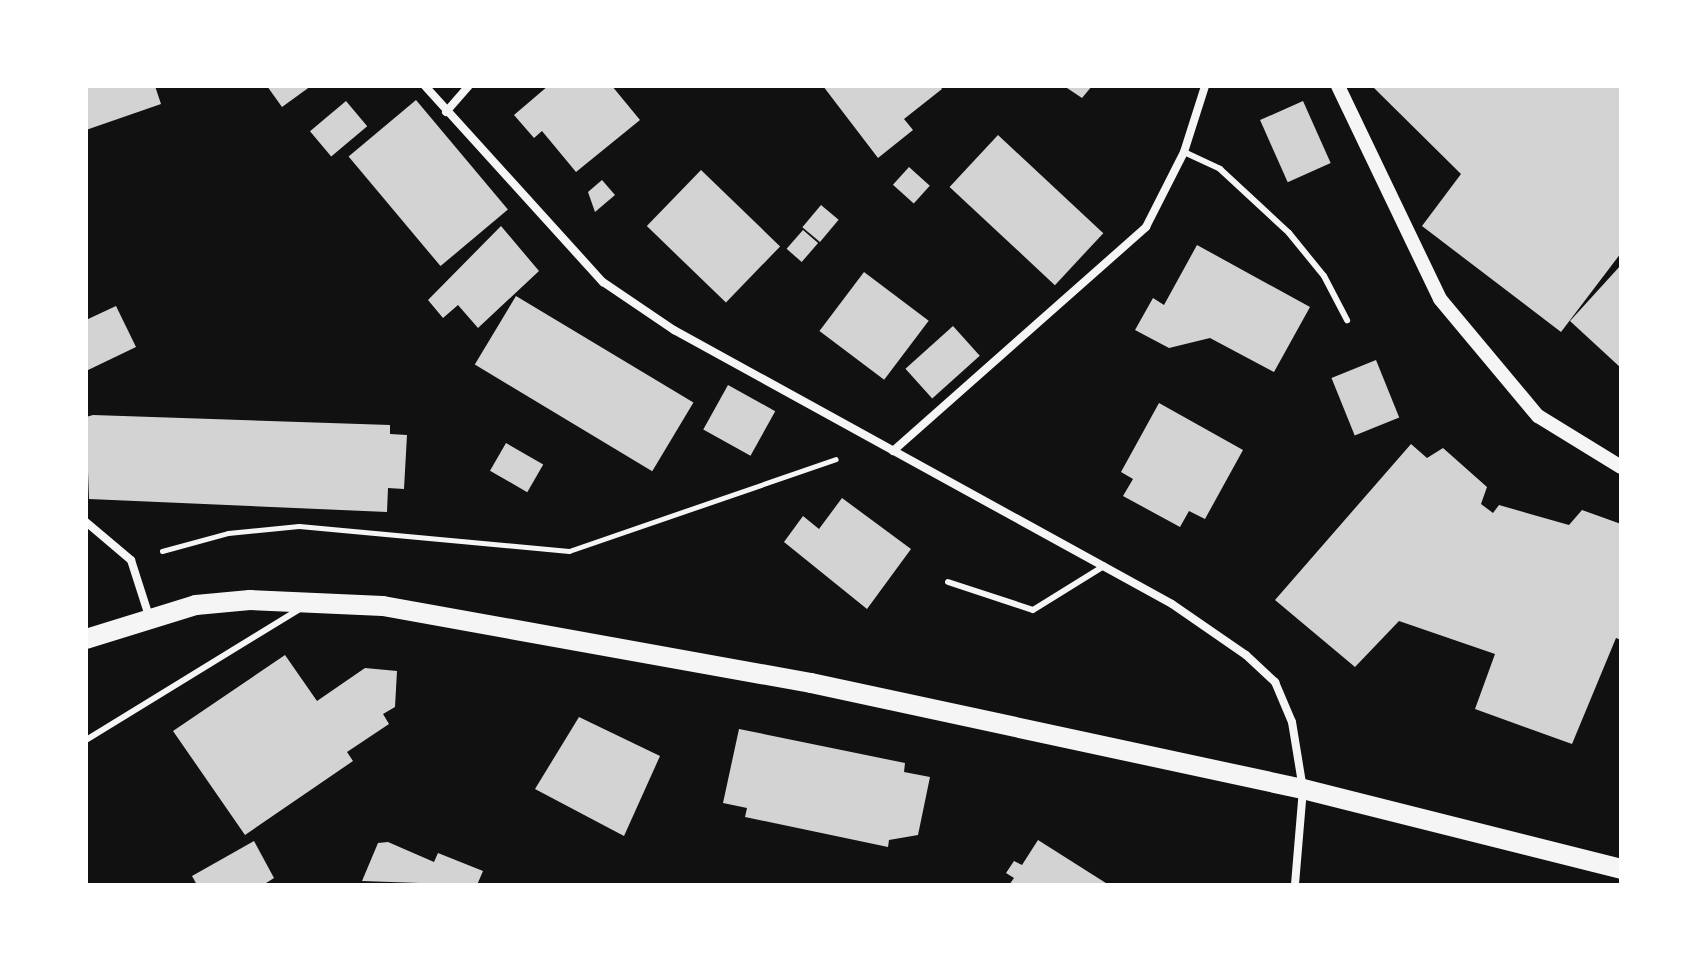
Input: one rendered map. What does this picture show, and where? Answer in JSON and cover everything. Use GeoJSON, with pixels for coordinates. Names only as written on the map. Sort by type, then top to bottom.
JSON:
{"type":"FeatureCollection","features":[{"type":"Feature","properties":{"kind":"main road"},"geometry":{"type":"LineString","coordinates":[[86,639],[149,616],[250,600],[383,606],[678,658],[1303,789],[1621,869]]}},
{"type":"Feature","properties":{"kind":"street"},"geometry":{"type":"LineString","coordinates":[[425,86],[603,282],[674,330],[1172,604],[1275,682],[1292,722],[1303,789],[1295,885]]}},
{"type":"Feature","properties":{"kind":"street"},"geometry":{"type":"LineString","coordinates":[[446,112],[469,86]]}},
{"type":"Feature","properties":{"kind":"street"},"geometry":{"type":"LineString","coordinates":[[893,451],[1146,227],[1184,152],[1205,86]]}},
{"type":"Feature","properties":{"kind":"street"},"geometry":{"type":"LineString","coordinates":[[1338,86],[1440,299],[1538,416],[1621,467]]}},
{"type":"Feature","properties":{"kind":"street"},"geometry":{"type":"LineString","coordinates":[[86,522],[131,560],[149,616]]}},
{"type":"Feature","properties":{"kind":"lane"},"geometry":{"type":"LineString","coordinates":[[1184,152],[1220,169],[1289,233],[1347,320]]}},
{"type":"Feature","properties":{"kind":"lane"},"geometry":{"type":"LineString","coordinates":[[948,582],[1033,610],[1104,566]]}},
{"type":"Feature","properties":{"kind":"lane"},"geometry":{"type":"LineString","coordinates":[[86,740],[312,601]]}},
{"type":"Feature","properties":{"kind":"path"},"geometry":{"type":"LineString","coordinates":[[131,560],[228,533],[299,526],[569,551],[827,460],[893,451]]}},
{"type":"Feature","properties":{"kind":"building"},"geometry":{"type":"Polygon","coordinates":[[[86,86],[155,86],[161,104],[86,130],[86,86]]]}},
{"type":"Feature","properties":{"kind":"building"},"geometry":{"type":"Polygon","coordinates":[[[267,86],[311,86],[282,107],[267,86]]]}},
{"type":"Feature","properties":{"kind":"building"},"geometry":{"type":"Polygon","coordinates":[[[548,86],[612,86],[640,120],[576,172],[542,131],[534,138],[514,115],[548,86]]]}},
{"type":"Feature","properties":{"kind":"building"},"geometry":{"type":"Polygon","coordinates":[[[823,86],[940,86],[942,89],[904,119],[913,130],[878,158],[823,86]]]}},
{"type":"Feature","properties":{"kind":"building"},"geometry":{"type":"Polygon","coordinates":[[[1064,86],[1092,86],[1082,98],[1064,86]]]}},
{"type":"Feature","properties":{"kind":"building"},"geometry":{"type":"Polygon","coordinates":[[[1372,86],[1621,86],[1621,253],[1561,332],[1422,226],[1461,174],[1372,86]]]}},
{"type":"Feature","properties":{"kind":"building"},"geometry":{"type":"Polygon","coordinates":[[[416,100],[508,210],[441,266],[349,157],[416,100]]]}},
{"type":"Feature","properties":{"kind":"building"},"geometry":{"type":"Polygon","coordinates":[[[346,101],[367,126],[331,156],[310,131],[346,101]]]}},
{"type":"Feature","properties":{"kind":"building"},"geometry":{"type":"Polygon","coordinates":[[[1303,101],[1331,163],[1288,182],[1260,120],[1303,101]]]}},
{"type":"Feature","properties":{"kind":"building"},"geometry":{"type":"Polygon","coordinates":[[[998,135],[1103,233],[1055,285],[950,187],[998,135]]]}},
{"type":"Feature","properties":{"kind":"building"},"geometry":{"type":"Polygon","coordinates":[[[909,167],[930,186],[914,204],[893,185],[909,167]]]}},
{"type":"Feature","properties":{"kind":"building"},"geometry":{"type":"Polygon","coordinates":[[[701,170],[780,246],[726,303],[647,226],[701,170]]]}},
{"type":"Feature","properties":{"kind":"building"},"geometry":{"type":"Polygon","coordinates":[[[602,180],[615,195],[595,212],[588,192],[602,180]]]}},
{"type":"Feature","properties":{"kind":"building"},"geometry":{"type":"Polygon","coordinates":[[[821,205],[839,220],[820,242],[802,227],[821,205]]]}},
{"type":"Feature","properties":{"kind":"building"},"geometry":{"type":"Polygon","coordinates":[[[501,226],[539,271],[478,328],[458,305],[443,318],[428,300],[501,226]]]}},
{"type":"Feature","properties":{"kind":"building"},"geometry":{"type":"Polygon","coordinates":[[[803,230],[818,243],[802,262],[787,249],[803,230]]]}},
{"type":"Feature","properties":{"kind":"building"},"geometry":{"type":"Polygon","coordinates":[[[1197,245],[1310,307],[1274,372],[1210,338],[1169,348],[1135,330],[1153,298],[1164,305],[1197,245]]]}},
{"type":"Feature","properties":{"kind":"building"},"geometry":{"type":"Polygon","coordinates":[[[1621,265],[1621,368],[1570,321],[1621,265]]]}},
{"type":"Feature","properties":{"kind":"building"},"geometry":{"type":"Polygon","coordinates":[[[864,272],[929,321],[884,380],[819,331],[864,272]]]}},
{"type":"Feature","properties":{"kind":"building"},"geometry":{"type":"Polygon","coordinates":[[[516,296],[693,403],[652,471],[475,365],[516,296]]]}},
{"type":"Feature","properties":{"kind":"building"},"geometry":{"type":"Polygon","coordinates":[[[116,306],[136,347],[86,371],[86,320],[116,306]]]}},
{"type":"Feature","properties":{"kind":"building"},"geometry":{"type":"Polygon","coordinates":[[[953,326],[980,356],[932,399],[905,369],[953,326]]]}},
{"type":"Feature","properties":{"kind":"building"},"geometry":{"type":"Polygon","coordinates":[[[1376,360],[1399,417],[1355,435],[1331,378],[1376,360]]]}},
{"type":"Feature","properties":{"kind":"building"},"geometry":{"type":"Polygon","coordinates":[[[728,385],[775,411],[751,456],[703,430],[728,385]]]}},
{"type":"Feature","properties":{"kind":"building"},"geometry":{"type":"Polygon","coordinates":[[[1159,403],[1243,450],[1205,519],[1189,511],[1180,527],[1123,496],[1133,479],[1121,472],[1159,403]]]}},
{"type":"Feature","properties":{"kind":"building"},"geometry":{"type":"Polygon","coordinates":[[[86,417],[390,425],[390,434],[407,435],[404,489],[388,488],[387,512],[89,499],[86,417]]]}},
{"type":"Feature","properties":{"kind":"building"},"geometry":{"type":"Polygon","coordinates":[[[506,443],[543,464],[527,492],[490,471],[506,443]]]}},
{"type":"Feature","properties":{"kind":"building"},"geometry":{"type":"Polygon","coordinates":[[[1411,444],[1427,458],[1443,448],[1487,487],[1481,504],[1493,513],[1499,505],[1569,525],[1582,510],[1621,524],[1621,640],[1616,638],[1572,744],[1475,709],[1495,654],[1399,621],[1355,667],[1275,600],[1411,444]]]}},
{"type":"Feature","properties":{"kind":"building"},"geometry":{"type":"Polygon","coordinates":[[[842,498],[911,549],[867,609],[784,542],[803,516],[819,529],[842,498]]]}},
{"type":"Feature","properties":{"kind":"building"},"geometry":{"type":"Polygon","coordinates":[[[285,655],[317,701],[365,668],[397,671],[395,707],[383,714],[389,724],[347,752],[353,761],[245,835],[173,731],[285,655]]]}},
{"type":"Feature","properties":{"kind":"building"},"geometry":{"type":"Polygon","coordinates":[[[579,717],[660,756],[624,836],[535,789],[579,717]]]}},
{"type":"Feature","properties":{"kind":"building"},"geometry":{"type":"Polygon","coordinates":[[[739,729],[905,763],[904,772],[930,777],[918,835],[889,840],[888,847],[745,817],[747,808],[723,803],[739,729]]]}},
{"type":"Feature","properties":{"kind":"building"},"geometry":{"type":"Polygon","coordinates":[[[1038,840],[1109,885],[1009,885],[1014,878],[1006,873],[1014,861],[1022,865],[1038,840]]]}},
{"type":"Feature","properties":{"kind":"building"},"geometry":{"type":"Polygon","coordinates":[[[254,841],[274,878],[263,885],[197,885],[192,876],[254,841]]]}},
{"type":"Feature","properties":{"kind":"building"},"geometry":{"type":"Polygon","coordinates":[[[388,842],[434,862],[438,853],[483,871],[477,885],[362,881],[378,843],[388,842]]]}}]}
